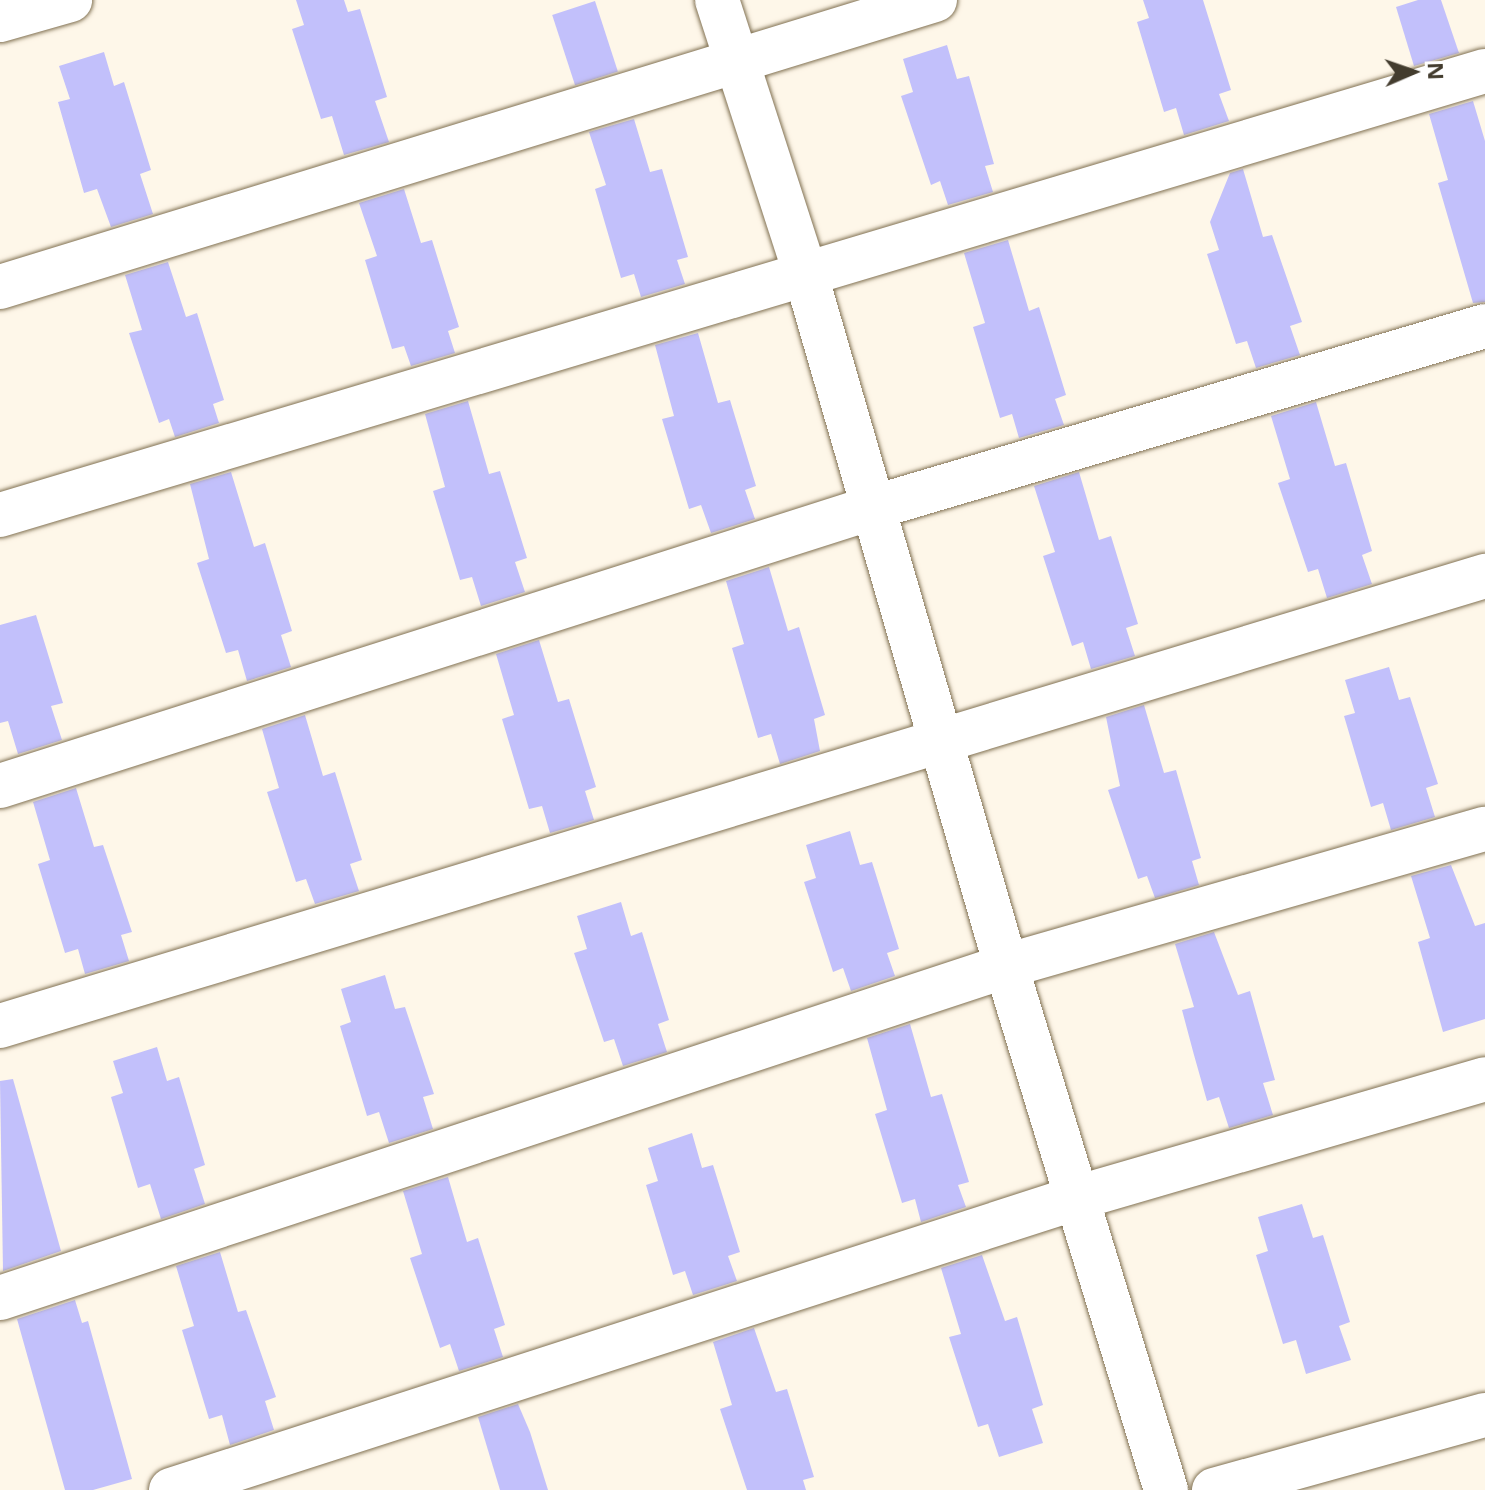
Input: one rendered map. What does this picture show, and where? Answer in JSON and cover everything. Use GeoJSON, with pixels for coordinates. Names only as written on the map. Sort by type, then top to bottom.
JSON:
{"type":"FeatureCollection","features":[{"type":"Feature","properties":{"kind":"street"},"geometry":{"type":"LineString","coordinates":[[0,20],[70,0]]}},
{"type":"Feature","properties":{"kind":"street"},"geometry":{"type":"LineString","coordinates":[[717,0],[805,272],[875,507],[939,740],[1166,1490]]}},
{"type":"Feature","properties":{"kind":"street"},"geometry":{"type":"LineString","coordinates":[[0,287],[935,0]]}},
{"type":"Feature","properties":{"kind":"street"},"geometry":{"type":"LineString","coordinates":[[0,515],[1485,71]]}},
{"type":"Feature","properties":{"kind":"street"},"geometry":{"type":"LineString","coordinates":[[0,786],[875,507],[1485,326]]}},
{"type":"Feature","properties":{"kind":"street"},"geometry":{"type":"LineString","coordinates":[[0,1026],[1485,576]]}},
{"type":"Feature","properties":{"kind":"street"},"geometry":{"type":"LineString","coordinates":[[0,1298],[1006,966],[1485,829]]}},
{"type":"Feature","properties":{"kind":"street"},"geometry":{"type":"LineString","coordinates":[[171,1490],[1076,1198],[1485,1079]]}},
{"type":"Feature","properties":{"kind":"street"},"geometry":{"type":"LineString","coordinates":[[1214,1490],[1485,1415]]}},
{"type":"Feature","properties":{"kind":"building"},"geometry":{"type":"Polygon","coordinates":[[[296,0],[344,0],[348,12],[360,9],[387,97],[375,101],[389,142],[344,155],[332,116],[321,119],[292,29],[304,25],[296,0]]]}},
{"type":"Feature","properties":{"kind":"building"},"geometry":{"type":"Polygon","coordinates":[[[1143,0],[1203,0],[1231,90],[1219,94],[1229,121],[1184,135],[1176,108],[1164,112],[1137,22],[1149,18],[1143,0]]]}},
{"type":"Feature","properties":{"kind":"building"},"geometry":{"type":"Polygon","coordinates":[[[1418,0],[1441,0],[1459,53],[1414,66],[1396,7],[1418,0]]]}},
{"type":"Feature","properties":{"kind":"building"},"geometry":{"type":"Polygon","coordinates":[[[595,1],[618,71],[575,85],[552,15],[595,1]]]}},
{"type":"Feature","properties":{"kind":"building"},"geometry":{"type":"Polygon","coordinates":[[[947,45],[957,79],[969,76],[994,164],[985,166],[993,192],[948,205],[940,181],[931,185],[901,96],[913,92],[903,59],[947,45]]]}},
{"type":"Feature","properties":{"kind":"building"},"geometry":{"type":"Polygon","coordinates":[[[104,52],[114,86],[124,82],[151,170],[140,174],[153,214],[111,227],[97,189],[84,193],[58,102],[70,99],[59,66],[104,52]]]}},
{"type":"Feature","properties":{"kind":"building"},"geometry":{"type":"Polygon","coordinates":[[[1473,101],[1485,141],[1485,302],[1473,303],[1438,183],[1448,180],[1429,114],[1473,101]]]}},
{"type":"Feature","properties":{"kind":"building"},"geometry":{"type":"Polygon","coordinates":[[[634,119],[650,172],[662,169],[688,257],[677,260],[685,284],[641,297],[634,274],[621,278],[595,189],[606,185],[589,132],[634,119]]]}},
{"type":"Feature","properties":{"kind":"building"},"geometry":{"type":"Polygon","coordinates":[[[1243,169],[1263,237],[1272,235],[1302,322],[1290,326],[1300,355],[1256,368],[1247,341],[1236,344],[1207,254],[1219,250],[1210,222],[1230,173],[1243,169]]]}},
{"type":"Feature","properties":{"kind":"building"},"geometry":{"type":"Polygon","coordinates":[[[404,189],[421,243],[432,240],[459,327],[448,331],[455,353],[411,366],[404,346],[392,349],[365,260],[377,256],[359,203],[404,189]]]}},
{"type":"Feature","properties":{"kind":"building"},"geometry":{"type":"Polygon","coordinates":[[[1008,240],[1029,311],[1039,307],[1066,395],[1055,399],[1064,425],[1019,438],[1012,414],[1000,418],[973,327],[985,323],[964,253],[1008,240]]]}},
{"type":"Feature","properties":{"kind":"building"},"geometry":{"type":"Polygon","coordinates":[[[168,262],[186,317],[197,313],[224,400],[213,404],[219,423],[175,437],[169,419],[159,423],[129,333],[142,330],[125,275],[168,262]]]}},
{"type":"Feature","properties":{"kind":"building"},"geometry":{"type":"Polygon","coordinates":[[[698,333],[718,403],[730,400],[756,486],[745,490],[755,519],[711,533],[701,505],[689,509],[662,419],[674,416],[655,345],[698,333]]]}},
{"type":"Feature","properties":{"kind":"building"},"geometry":{"type":"Polygon","coordinates":[[[468,401],[489,474],[500,471],[527,558],[515,562],[525,592],[481,606],[472,577],[460,580],[433,491],[445,487],[425,414],[468,401]]]}},
{"type":"Feature","properties":{"kind":"building"},"geometry":{"type":"Polygon","coordinates":[[[1316,402],[1335,466],[1346,463],[1372,551],[1362,555],[1372,584],[1327,598],[1318,569],[1308,572],[1278,483],[1290,479],[1271,416],[1316,402]]]}},
{"type":"Feature","properties":{"kind":"building"},"geometry":{"type":"Polygon","coordinates":[[[231,472],[254,547],[265,543],[292,631],[281,635],[291,667],[247,681],[238,650],[226,653],[197,563],[209,559],[190,484],[231,472]]]}},
{"type":"Feature","properties":{"kind":"building"},"geometry":{"type":"Polygon","coordinates":[[[1079,472],[1099,540],[1111,536],[1138,624],[1126,628],[1135,656],[1091,669],[1083,642],[1072,646],[1043,556],[1055,552],[1034,486],[1079,472]]]}},
{"type":"Feature","properties":{"kind":"building"},"geometry":{"type":"Polygon","coordinates":[[[769,567],[788,631],[799,627],[825,715],[814,719],[820,751],[780,764],[771,734],[758,738],[732,648],[744,644],[726,581],[769,567]]]}},
{"type":"Feature","properties":{"kind":"building"},"geometry":{"type":"Polygon","coordinates":[[[36,615],[63,703],[51,706],[62,740],[18,754],[8,721],[0,723],[0,625],[36,615]]]}},
{"type":"Feature","properties":{"kind":"building"},"geometry":{"type":"Polygon","coordinates":[[[539,640],[558,702],[569,699],[596,787],[585,791],[594,820],[550,833],[542,806],[529,809],[502,719],[514,715],[496,654],[539,640]]]}},
{"type":"Feature","properties":{"kind":"building"},"geometry":{"type":"Polygon","coordinates":[[[1389,667],[1399,700],[1410,697],[1438,784],[1426,788],[1435,817],[1391,830],[1383,803],[1371,807],[1344,716],[1355,713],[1345,680],[1389,667]]]}},
{"type":"Feature","properties":{"kind":"building"},"geometry":{"type":"Polygon","coordinates":[[[1144,705],[1164,773],[1176,770],[1201,858],[1192,861],[1199,885],[1155,898],[1147,876],[1138,879],[1108,790],[1120,786],[1106,717],[1144,705]]]}},
{"type":"Feature","properties":{"kind":"building"},"geometry":{"type":"Polygon","coordinates":[[[305,715],[323,776],[335,772],[362,860],[350,864],[359,891],[315,904],[306,879],[296,882],[267,792],[279,788],[262,729],[305,715]]]}},
{"type":"Feature","properties":{"kind":"building"},"geometry":{"type":"Polygon","coordinates":[[[76,788],[94,847],[103,845],[132,932],[121,935],[129,961],[85,974],[78,949],[65,953],[38,864],[50,860],[33,802],[76,788]]]}},
{"type":"Feature","properties":{"kind":"building"},"geometry":{"type":"Polygon","coordinates":[[[850,831],[860,865],[872,862],[899,949],[887,953],[895,976],[851,991],[843,968],[833,972],[804,882],[816,878],[806,845],[850,831]]]}},
{"type":"Feature","properties":{"kind":"building"},"geometry":{"type":"Polygon","coordinates":[[[1451,865],[1475,926],[1485,923],[1485,1019],[1443,1032],[1418,942],[1430,938],[1411,876],[1451,865]]]}},
{"type":"Feature","properties":{"kind":"building"},"geometry":{"type":"Polygon","coordinates":[[[621,902],[631,936],[642,932],[669,1020],[658,1024],[667,1052],[623,1066],[614,1039],[604,1042],[574,953],[587,949],[577,916],[621,902]]]}},
{"type":"Feature","properties":{"kind":"building"},"geometry":{"type":"Polygon","coordinates":[[[1214,932],[1238,995],[1250,991],[1275,1080],[1263,1083],[1273,1115],[1229,1128],[1219,1097],[1207,1101],[1182,1010],[1194,1007],[1175,944],[1214,932]]]}},
{"type":"Feature","properties":{"kind":"building"},"geometry":{"type":"Polygon","coordinates":[[[385,975],[395,1009],[405,1007],[434,1094],[423,1097],[433,1129],[389,1143],[379,1112],[367,1116],[340,1026],[351,1022],[341,989],[385,975]]]}},
{"type":"Feature","properties":{"kind":"building"},"geometry":{"type":"Polygon","coordinates":[[[910,1024],[931,1097],[942,1094],[969,1182],[958,1185],[966,1207],[921,1222],[915,1199],[902,1203],[875,1114],[887,1110],[867,1038],[910,1024]]]}},
{"type":"Feature","properties":{"kind":"building"},"geometry":{"type":"Polygon","coordinates":[[[157,1047],[167,1081],[179,1077],[205,1165],[194,1169],[205,1204],[161,1219],[150,1184],[138,1188],[111,1097],[123,1093],[113,1061],[157,1047]]]}},
{"type":"Feature","properties":{"kind":"building"},"geometry":{"type":"Polygon","coordinates":[[[13,1079],[61,1251],[3,1271],[0,1081],[13,1079]]]}},
{"type":"Feature","properties":{"kind":"building"},"geometry":{"type":"Polygon","coordinates":[[[692,1133],[702,1168],[713,1165],[740,1252],[728,1256],[737,1281],[693,1295],[685,1271],[673,1275],[646,1185],[658,1181],[648,1148],[692,1133]]]}},
{"type":"Feature","properties":{"kind":"building"},"geometry":{"type":"Polygon","coordinates":[[[448,1177],[467,1242],[478,1238],[505,1325],[494,1329],[503,1357],[459,1371],[450,1344],[440,1348],[410,1258],[422,1254],[403,1191],[448,1177]]]}},
{"type":"Feature","properties":{"kind":"building"},"geometry":{"type":"Polygon","coordinates":[[[1302,1204],[1313,1238],[1323,1235],[1350,1322],[1339,1326],[1351,1360],[1306,1374],[1296,1340],[1283,1344],[1256,1255],[1268,1251],[1258,1217],[1302,1204]]]}},
{"type":"Feature","properties":{"kind":"building"},"geometry":{"type":"Polygon","coordinates":[[[220,1252],[238,1312],[246,1310],[276,1397],[265,1401],[274,1430],[230,1445],[222,1415],[209,1419],[182,1330],[194,1326],[176,1266],[220,1252]]]}},
{"type":"Feature","properties":{"kind":"building"},"geometry":{"type":"Polygon","coordinates":[[[982,1255],[1005,1321],[1017,1317],[1043,1405],[1032,1409],[1043,1443],[999,1457],[988,1424],[978,1427],[949,1337],[961,1334],[941,1268],[982,1255]]]}},
{"type":"Feature","properties":{"kind":"building"},"geometry":{"type":"Polygon","coordinates":[[[75,1300],[82,1323],[88,1321],[132,1479],[93,1490],[65,1490],[17,1319],[75,1300]]]}},
{"type":"Feature","properties":{"kind":"building"},"geometry":{"type":"Polygon","coordinates":[[[754,1328],[776,1392],[787,1389],[814,1477],[803,1480],[806,1490],[747,1490],[720,1409],[732,1405],[713,1342],[754,1328]]]}},
{"type":"Feature","properties":{"kind":"building"},"geometry":{"type":"Polygon","coordinates":[[[518,1404],[548,1490],[500,1490],[478,1417],[518,1404]]]}}]}
